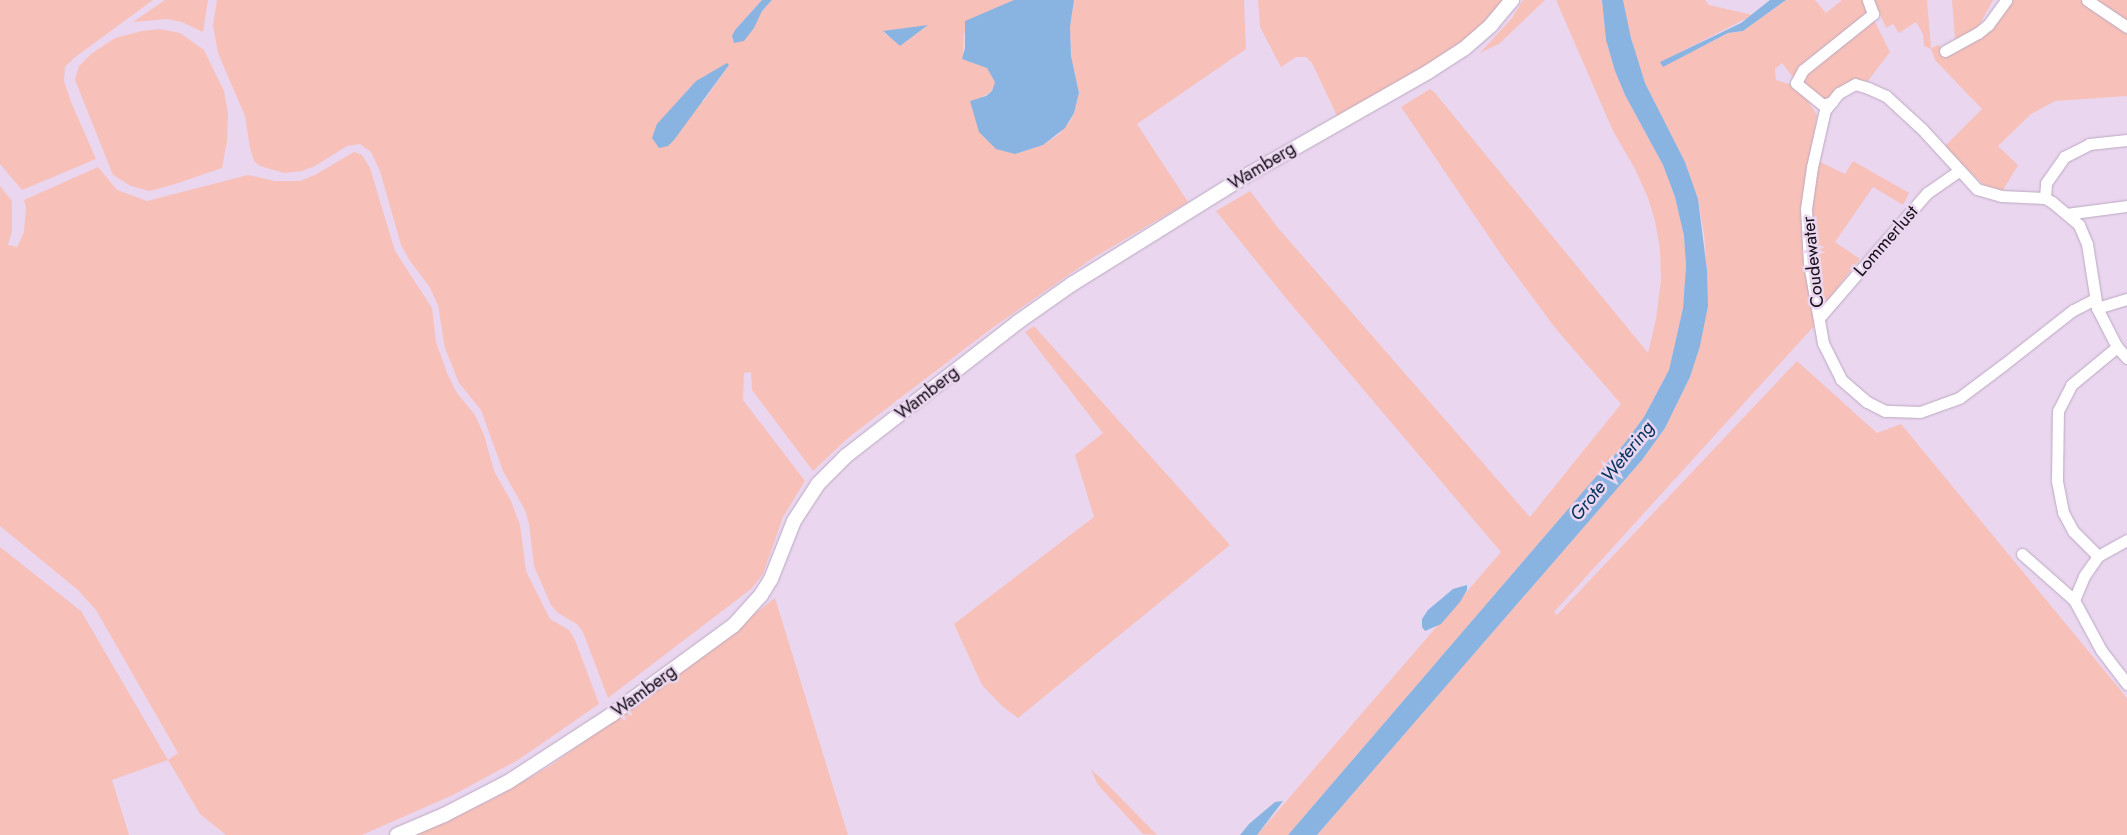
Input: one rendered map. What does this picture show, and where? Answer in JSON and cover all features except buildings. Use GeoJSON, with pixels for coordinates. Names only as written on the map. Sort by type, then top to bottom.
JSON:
{"type":"FeatureCollection","features":[{"type":"Feature","properties":{"kind":"street","name":"Wamberg"},"geometry":{"type":"LineString","coordinates":[[397,835],[444,815],[508,782],[618,710],[734,626],[761,596],[771,578],[794,521],[818,484],[846,456],[1018,322],[1072,284],[1236,182],[1450,58],[1465,48],[1491,24],[1512,0]]}},
{"type":"Feature","properties":{"kind":"street"},"geometry":{"type":"LineString","coordinates":[[1832,102],[1823,105],[1796,83],[1803,70],[1873,14],[1868,0]]}},
{"type":"Feature","properties":{"kind":"street"},"geometry":{"type":"LineString","coordinates":[[1945,52],[1988,25],[2006,0]]}},
{"type":"Feature","properties":{"kind":"street"},"geometry":{"type":"LineString","coordinates":[[2087,0],[2127,28]]}},
{"type":"Feature","properties":{"kind":"street","name":"Coudewater"},"geometry":{"type":"LineString","coordinates":[[2045,198],[2000,196],[1977,189],[1922,129],[1886,96],[1854,84],[1840,93],[1825,110],[1812,167],[1806,209],[1809,264],[1823,343],[1841,379],[1867,402],[1885,411],[1920,412],[1959,398],[2003,366],[2073,310],[2127,298]]}},
{"type":"Feature","properties":{"kind":"street"},"geometry":{"type":"LineString","coordinates":[[2127,140],[2089,144],[2064,157],[2046,183],[2045,198],[2079,225],[2088,244],[2096,304],[2117,347],[2127,358]]}},
{"type":"Feature","properties":{"kind":"street","name":"Lommerlust"},"geometry":{"type":"LineString","coordinates":[[1819,318],[1927,193],[1959,171]]}},
{"type":"Feature","properties":{"kind":"street"},"geometry":{"type":"LineString","coordinates":[[2066,214],[2127,206]]}},
{"type":"Feature","properties":{"kind":"street"},"geometry":{"type":"LineString","coordinates":[[2098,556],[2073,531],[2062,512],[2056,480],[2058,411],[2071,386],[2117,347]]}},
{"type":"Feature","properties":{"kind":"street"},"geometry":{"type":"LineString","coordinates":[[2074,600],[2084,576],[2098,556],[2127,540]]}},
{"type":"Feature","properties":{"kind":"street"},"geometry":{"type":"LineString","coordinates":[[2022,554],[2074,600],[2101,650],[2127,684]]}},
{"type":"Feature","properties":{"kind":"shaded area"},"geometry":{"type":"Polygon","coordinates":[[[0,0],[153,0],[74,58],[65,67],[64,81],[71,102],[96,159],[22,190],[0,164],[0,0]]]}},
{"type":"Feature","properties":{"kind":"shaded area"},"geometry":{"type":"Polygon","coordinates":[[[165,0],[208,0],[203,32],[182,22],[167,19],[133,22],[165,0]]]}},
{"type":"Feature","properties":{"kind":"shaded area"},"geometry":{"type":"Polygon","coordinates":[[[217,0],[762,0],[735,30],[732,40],[754,24],[772,0],[1014,0],[997,9],[964,33],[963,59],[988,68],[993,76],[995,83],[992,91],[979,99],[1015,154],[1043,145],[1058,135],[1074,113],[1079,93],[1071,56],[1070,27],[1074,0],[1244,0],[1246,49],[1137,124],[1188,202],[1093,258],[992,328],[848,438],[813,471],[752,390],[751,372],[744,373],[743,400],[805,481],[783,517],[763,574],[751,589],[608,698],[583,632],[577,624],[558,613],[551,605],[534,566],[529,524],[525,510],[503,471],[481,410],[459,383],[445,348],[438,305],[429,286],[410,261],[401,245],[380,171],[371,152],[360,144],[347,146],[315,166],[302,171],[284,173],[260,166],[254,161],[245,116],[218,53],[213,25],[217,0]],[[927,26],[883,32],[901,45],[927,26]],[[729,65],[689,88],[678,102],[703,102],[729,65]]]}},
{"type":"Feature","properties":{"kind":"shaded area"},"geometry":{"type":"Polygon","coordinates":[[[1258,0],[1507,0],[1471,39],[1338,118],[1312,63],[1306,57],[1296,57],[1281,67],[1260,27],[1258,0]]]}},
{"type":"Feature","properties":{"kind":"shaded area"},"geometry":{"type":"Polygon","coordinates":[[[1523,0],[1545,0],[1499,44],[1480,53],[1512,18],[1523,0]]]}},
{"type":"Feature","properties":{"kind":"shaded area"},"geometry":{"type":"Polygon","coordinates":[[[1556,0],[1602,0],[1606,40],[1615,71],[1625,95],[1663,165],[1675,197],[1684,236],[1686,266],[1683,308],[1669,370],[1644,417],[1624,444],[1288,835],[1257,835],[1501,552],[1285,297],[1216,211],[1250,191],[1279,229],[1530,517],[1621,404],[1556,329],[1502,256],[1401,107],[1430,89],[1435,93],[1648,353],[1656,319],[1661,280],[1660,249],[1655,221],[1648,198],[1635,169],[1613,131],[1556,0]]]}},
{"type":"Feature","properties":{"kind":"shaded area"},"geometry":{"type":"Polygon","coordinates":[[[1623,0],[1705,0],[1709,5],[1753,15],[1661,62],[1663,66],[1729,33],[1743,31],[1786,0],[1815,0],[1826,13],[1842,0],[1864,0],[1890,52],[1867,82],[1862,81],[1824,102],[1792,76],[1782,63],[1775,69],[1776,80],[1792,85],[1804,95],[1817,115],[1808,167],[1816,324],[1554,612],[1557,615],[1797,361],[1877,433],[1901,424],[2127,698],[2127,835],[1317,835],[1642,460],[1665,428],[1690,377],[1707,270],[1704,234],[1698,199],[1685,162],[1645,83],[1625,15],[1623,0]]]}},
{"type":"Feature","properties":{"kind":"shaded area"},"geometry":{"type":"Polygon","coordinates":[[[1874,0],[1927,0],[1931,48],[1939,45],[1946,56],[2009,0],[2081,0],[2127,32],[2127,96],[2055,101],[2031,114],[1998,146],[2018,165],[2002,192],[1986,187],[1944,147],[1982,109],[1935,60],[1931,49],[1924,46],[1923,34],[1916,22],[1899,33],[1893,24],[1886,28],[1874,0]]]}},
{"type":"Feature","properties":{"kind":"shaded area"},"geometry":{"type":"Polygon","coordinates":[[[1952,0],[1993,0],[1980,24],[1967,36],[1955,39],[1952,0]]]}},
{"type":"Feature","properties":{"kind":"shaded area"},"geometry":{"type":"Polygon","coordinates":[[[2095,0],[2127,0],[2127,22],[2095,0]]]}},
{"type":"Feature","properties":{"kind":"shaded area"},"geometry":{"type":"Polygon","coordinates":[[[159,29],[180,33],[204,50],[224,91],[228,113],[227,141],[222,168],[149,191],[131,186],[113,175],[75,80],[79,66],[91,54],[115,38],[159,29]]]}},
{"type":"Feature","properties":{"kind":"shaded area"},"geometry":{"type":"Polygon","coordinates":[[[354,152],[362,155],[370,168],[395,251],[432,308],[436,342],[447,373],[457,393],[475,415],[484,435],[494,471],[511,501],[520,525],[526,571],[550,619],[569,630],[575,640],[599,704],[518,760],[453,795],[362,835],[226,835],[200,814],[168,760],[178,753],[96,610],[78,590],[0,526],[0,186],[12,201],[12,231],[8,245],[17,247],[24,232],[26,207],[24,200],[98,167],[117,190],[147,201],[248,175],[275,181],[300,181],[315,175],[354,152]]]}},
{"type":"Feature","properties":{"kind":"shaded area"},"geometry":{"type":"Polygon","coordinates":[[[1818,161],[1845,174],[1853,161],[1909,193],[1903,205],[1873,187],[1835,242],[1860,259],[1822,307],[1811,229],[1814,182],[1818,161]]]}},
{"type":"Feature","properties":{"kind":"shaded area"},"geometry":{"type":"Polygon","coordinates":[[[1034,326],[1230,545],[1018,718],[1002,706],[982,685],[954,624],[1094,517],[1075,455],[1103,433],[1025,332],[1034,326]]]}},
{"type":"Feature","properties":{"kind":"shaded area"},"geometry":{"type":"Polygon","coordinates":[[[0,547],[81,611],[168,760],[112,780],[129,835],[0,835],[0,547]]]}},
{"type":"Feature","properties":{"kind":"shaded area"},"geometry":{"type":"Polygon","coordinates":[[[775,598],[848,835],[416,835],[493,799],[553,764],[686,667],[775,598]]]}},
{"type":"Feature","properties":{"kind":"shaded area"},"geometry":{"type":"Polygon","coordinates":[[[1091,770],[1157,835],[1143,834],[1098,785],[1091,770]]]}},
{"type":"Feature","properties":{"kind":"water"},"geometry":{"type":"Polygon","coordinates":[[[762,0],[772,0],[762,11],[754,28],[744,41],[734,43],[732,36],[735,30],[762,0]]]}},
{"type":"Feature","properties":{"kind":"water"},"geometry":{"type":"Polygon","coordinates":[[[1014,0],[1074,0],[1070,27],[1071,56],[1079,93],[1074,113],[1065,128],[1043,145],[1015,154],[996,149],[979,132],[970,101],[986,96],[992,91],[995,82],[987,68],[962,59],[965,48],[965,21],[1014,0]]]}},
{"type":"Feature","properties":{"kind":"water","name":"Grote Wetering"},"geometry":{"type":"Polygon","coordinates":[[[1602,0],[1623,0],[1631,38],[1645,83],[1685,162],[1698,199],[1707,270],[1708,306],[1700,346],[1690,377],[1665,428],[1642,460],[1317,835],[1288,835],[1624,444],[1644,417],[1669,370],[1683,308],[1686,266],[1684,236],[1675,197],[1663,165],[1625,95],[1615,71],[1606,40],[1602,0]]]}},
{"type":"Feature","properties":{"kind":"water"},"geometry":{"type":"Polygon","coordinates":[[[1770,0],[1786,0],[1743,31],[1728,33],[1663,67],[1660,62],[1741,23],[1770,0]]]}},
{"type":"Feature","properties":{"kind":"water"},"geometry":{"type":"Polygon","coordinates":[[[928,25],[900,46],[883,31],[928,25]]]}},
{"type":"Feature","properties":{"kind":"water"},"geometry":{"type":"Polygon","coordinates":[[[727,63],[729,65],[674,140],[668,146],[659,148],[652,138],[657,124],[696,81],[727,63]]]}},
{"type":"Feature","properties":{"kind":"water"},"geometry":{"type":"Polygon","coordinates":[[[1467,585],[1467,590],[1460,602],[1441,624],[1425,631],[1422,627],[1422,619],[1428,610],[1453,589],[1467,585]]]}},
{"type":"Feature","properties":{"kind":"water"},"geometry":{"type":"Polygon","coordinates":[[[1283,801],[1257,835],[1240,835],[1249,824],[1275,802],[1283,801]]]}}]}
